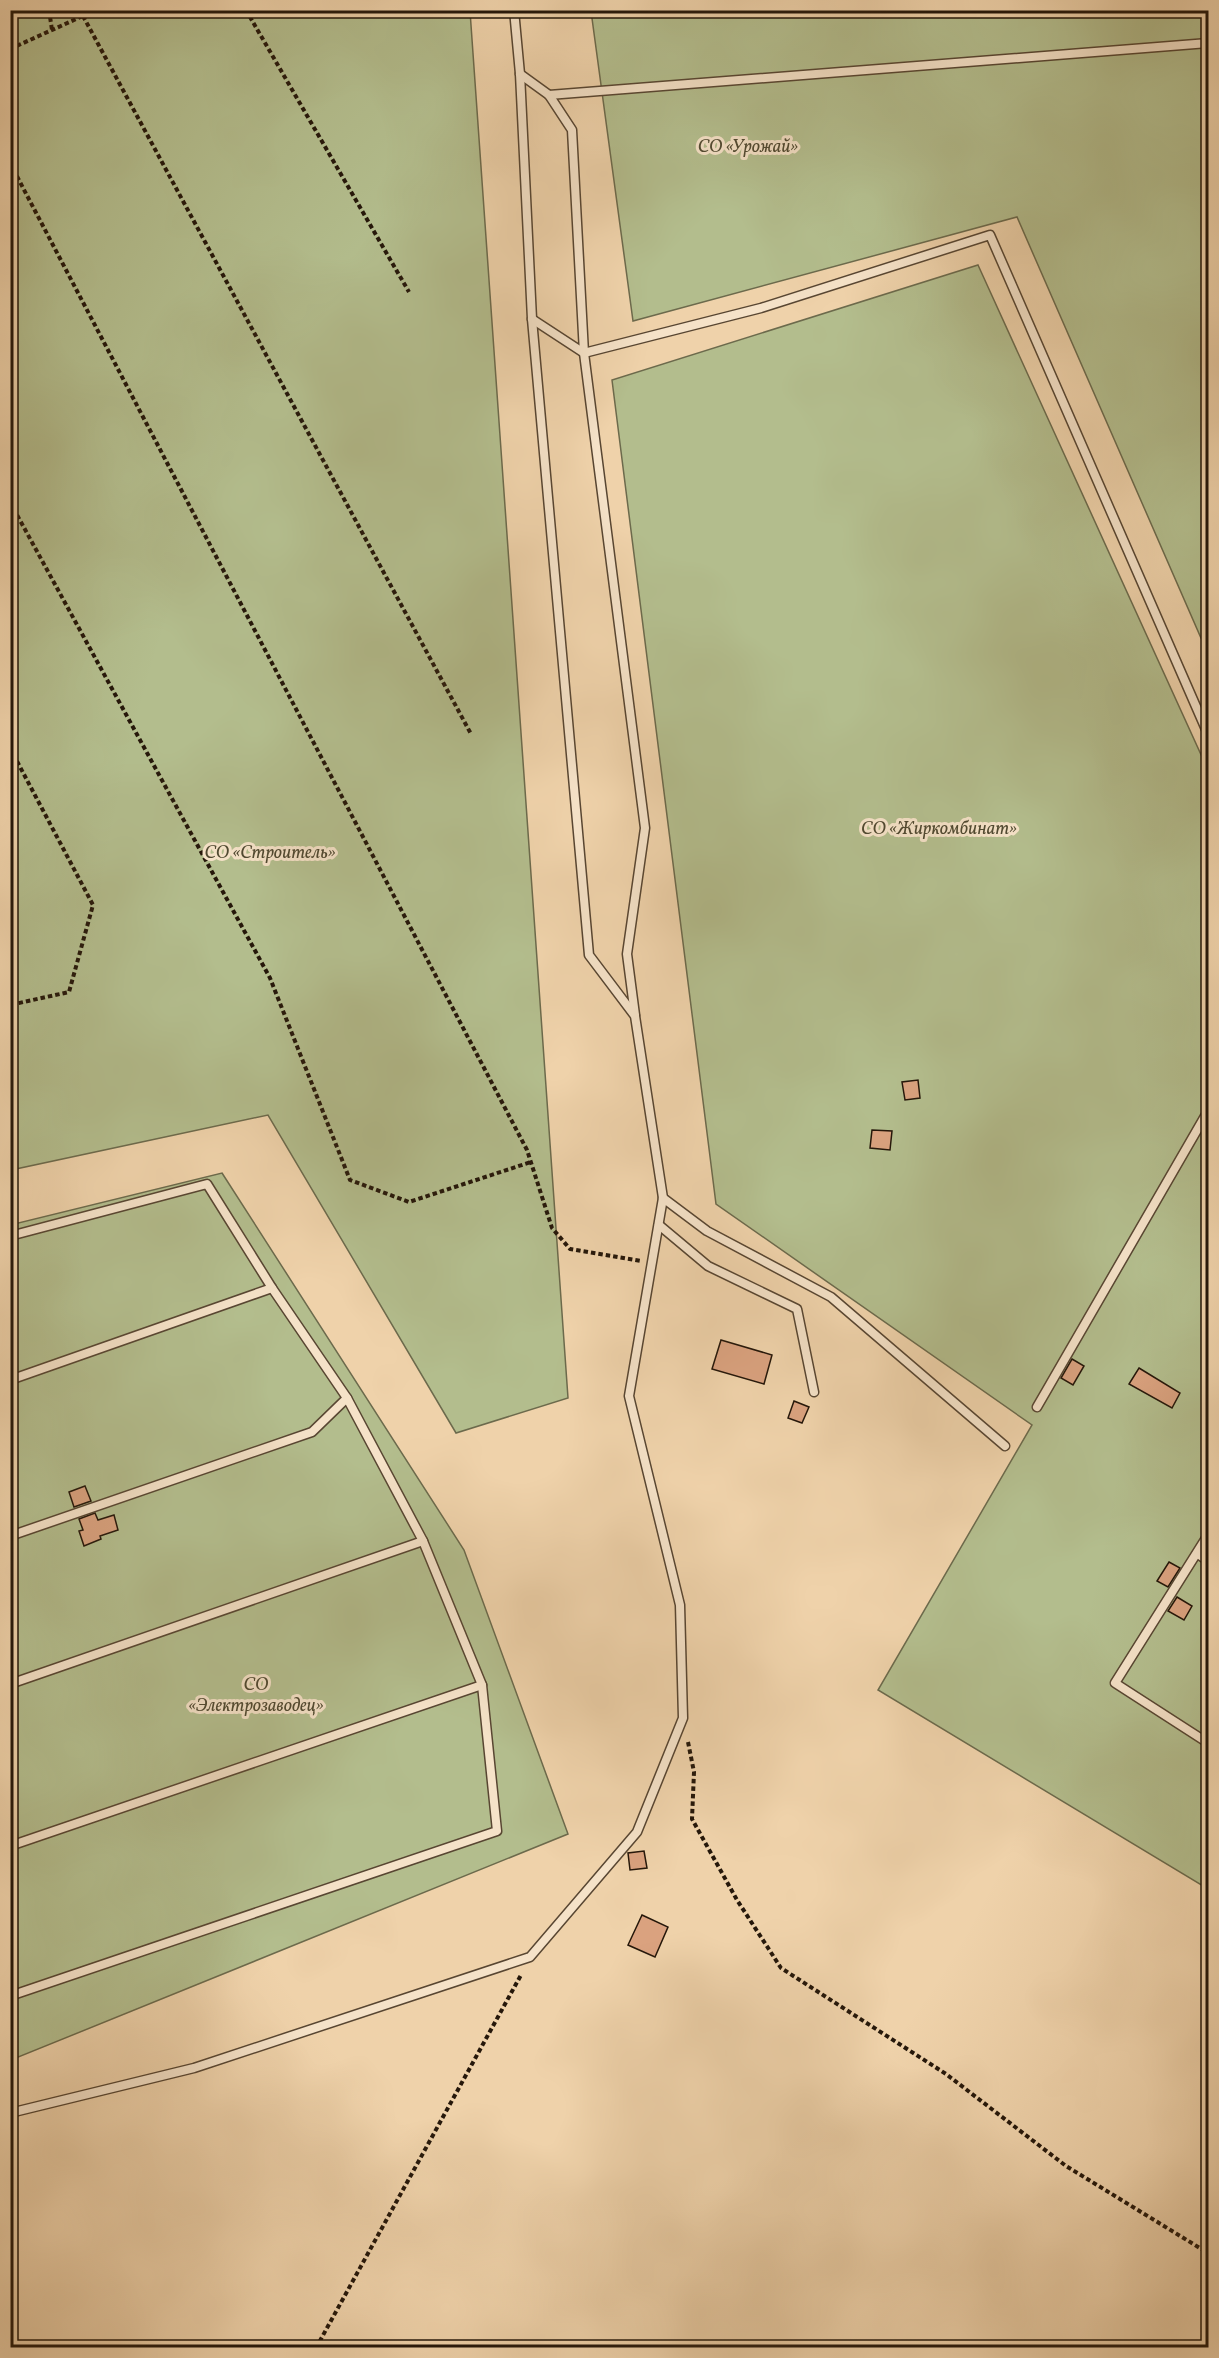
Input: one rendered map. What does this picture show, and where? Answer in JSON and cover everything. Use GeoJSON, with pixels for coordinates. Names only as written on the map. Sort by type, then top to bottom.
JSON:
{"type":"FeatureCollection","features":[{"type":"Feature","properties":{"kind":"lane"},"geometry":{"type":"LineString","coordinates":[[514,10],[520,74],[532,319],[589,955],[635,1016]]}},
{"type":"Feature","properties":{"kind":"lane"},"geometry":{"type":"LineString","coordinates":[[549,95],[1209,43]]}},
{"type":"Feature","properties":{"kind":"lane"},"geometry":{"type":"LineString","coordinates":[[10,2113],[194,2068],[530,1957],[637,1832],[683,1718],[680,1605],[629,1396],[663,1198],[627,954],[645,828],[584,353],[572,130],[549,95],[520,74]]}},
{"type":"Feature","properties":{"kind":"lane"},"geometry":{"type":"LineString","coordinates":[[532,319],[584,353],[761,308],[990,235],[1209,735]]}},
{"type":"Feature","properties":{"kind":"lane"},"geometry":{"type":"LineString","coordinates":[[1037,1407],[1209,1111]]}},
{"type":"Feature","properties":{"kind":"lane"},"geometry":{"type":"LineString","coordinates":[[10,1236],[207,1184],[272,1288],[347,1398],[423,1540],[482,1685],[497,1831],[10,1996]]}},
{"type":"Feature","properties":{"kind":"lane"},"geometry":{"type":"LineString","coordinates":[[663,1198],[707,1231],[831,1297],[1005,1446]]}},
{"type":"Feature","properties":{"kind":"lane"},"geometry":{"type":"LineString","coordinates":[[659,1225],[708,1266],[797,1309],[814,1392]]}},
{"type":"Feature","properties":{"kind":"lane"},"geometry":{"type":"LineString","coordinates":[[10,1380],[272,1288]]}},
{"type":"Feature","properties":{"kind":"lane"},"geometry":{"type":"LineString","coordinates":[[10,1536],[312,1432],[347,1398]]}},
{"type":"Feature","properties":{"kind":"lane"},"geometry":{"type":"LineString","coordinates":[[1209,1535],[1115,1683],[1209,1743]]}},
{"type":"Feature","properties":{"kind":"lane"},"geometry":{"type":"LineString","coordinates":[[10,1684],[423,1540]]}},
{"type":"Feature","properties":{"kind":"lane"},"geometry":{"type":"LineString","coordinates":[[1198,1554],[1209,1561]]}},
{"type":"Feature","properties":{"kind":"lane"},"geometry":{"type":"LineString","coordinates":[[10,1846],[482,1685]]}},
{"type":"Feature","properties":{"kind":"path"},"geometry":{"type":"LineString","coordinates":[[49,10],[52,30]]}},
{"type":"Feature","properties":{"kind":"path"},"geometry":{"type":"LineString","coordinates":[[10,49],[96,10]]}},
{"type":"Feature","properties":{"kind":"path"},"geometry":{"type":"LineString","coordinates":[[246,10],[409,292]]}},
{"type":"Feature","properties":{"kind":"path"},"geometry":{"type":"LineString","coordinates":[[83,16],[471,735]]}},
{"type":"Feature","properties":{"kind":"path"},"geometry":{"type":"LineString","coordinates":[[10,163],[527,1150],[552,1228],[570,1249],[652,1263]]}},
{"type":"Feature","properties":{"kind":"path"},"geometry":{"type":"LineString","coordinates":[[10,502],[270,978],[350,1180],[409,1202],[531,1162]]}},
{"type":"Feature","properties":{"kind":"path"},"geometry":{"type":"LineString","coordinates":[[10,748],[93,905],[69,992],[10,1005]]}},
{"type":"Feature","properties":{"kind":"path"},"geometry":{"type":"LineString","coordinates":[[683,1718],[694,1772],[692,1819],[737,1900],[781,1968],[946,2074],[1066,2166],[1209,2253]]}},
{"type":"Feature","properties":{"kind":"path"},"geometry":{"type":"LineString","coordinates":[[316,2348],[530,1957]]}},
{"type":"Feature","properties":{"kind":"green space","name":"СО «Строитель»"},"geometry":{"type":"Polygon","coordinates":[[[10,11],[470,11],[568,1398],[456,1433],[268,1115],[11,1170],[10,11]]]}},
{"type":"Feature","properties":{"kind":"green space","name":"СО «Урожай»"},"geometry":{"type":"Polygon","coordinates":[[[591,11],[1208,11],[1208,647],[1201,638],[1017,217],[633,321],[591,11]]]}},
{"type":"Feature","properties":{"kind":"green space","name":"СО «Жиркомбинат»"},"geometry":{"type":"Polygon","coordinates":[[[978,265],[1208,770],[1208,1889],[878,1690],[1032,1425],[716,1204],[612,380],[978,265]]]}},
{"type":"Feature","properties":{"kind":"green space","name":"СО «Электрозаводец»"},"geometry":{"type":"Polygon","coordinates":[[[222,1173],[464,1550],[568,1834],[11,2060],[10,1225],[222,1173]]]}},
{"type":"Feature","properties":{"kind":"building"},"geometry":{"type":"Polygon","coordinates":[[[918,1080],[920,1098],[905,1100],[902,1082],[918,1080]]]}},
{"type":"Feature","properties":{"kind":"building"},"geometry":{"type":"Polygon","coordinates":[[[872,1130],[892,1131],[890,1150],[870,1148],[872,1130]]]}},
{"type":"Feature","properties":{"kind":"building"},"geometry":{"type":"Polygon","coordinates":[[[721,1340],[772,1355],[764,1384],[712,1369],[721,1340]]]}},
{"type":"Feature","properties":{"kind":"building"},"geometry":{"type":"Polygon","coordinates":[[[1072,1359],[1084,1366],[1073,1385],[1061,1378],[1072,1359]]]}},
{"type":"Feature","properties":{"kind":"building"},"geometry":{"type":"Polygon","coordinates":[[[1139,1368],[1180,1393],[1172,1408],[1129,1384],[1139,1368]]]}},
{"type":"Feature","properties":{"kind":"building"},"geometry":{"type":"Polygon","coordinates":[[[794,1401],[809,1407],[802,1423],[788,1418],[794,1401]]]}},
{"type":"Feature","properties":{"kind":"building"},"geometry":{"type":"Polygon","coordinates":[[[85,1486],[91,1501],[74,1507],[69,1492],[85,1486]]]}},
{"type":"Feature","properties":{"kind":"building"},"geometry":{"type":"Polygon","coordinates":[[[95,1513],[98,1520],[114,1515],[118,1530],[100,1536],[101,1539],[84,1546],[79,1531],[83,1530],[79,1519],[95,1513]]]}},
{"type":"Feature","properties":{"kind":"building"},"geometry":{"type":"Polygon","coordinates":[[[1169,1562],[1180,1568],[1168,1587],[1157,1581],[1169,1562]]]}},
{"type":"Feature","properties":{"kind":"building"},"geometry":{"type":"Polygon","coordinates":[[[1177,1597],[1192,1606],[1184,1620],[1168,1611],[1177,1597]]]}},
{"type":"Feature","properties":{"kind":"building"},"geometry":{"type":"Polygon","coordinates":[[[644,1851],[647,1868],[630,1870],[628,1853],[644,1851]]]}},
{"type":"Feature","properties":{"kind":"building"},"geometry":{"type":"Polygon","coordinates":[[[642,1915],[668,1927],[655,1957],[628,1945],[642,1915]]]}}]}
